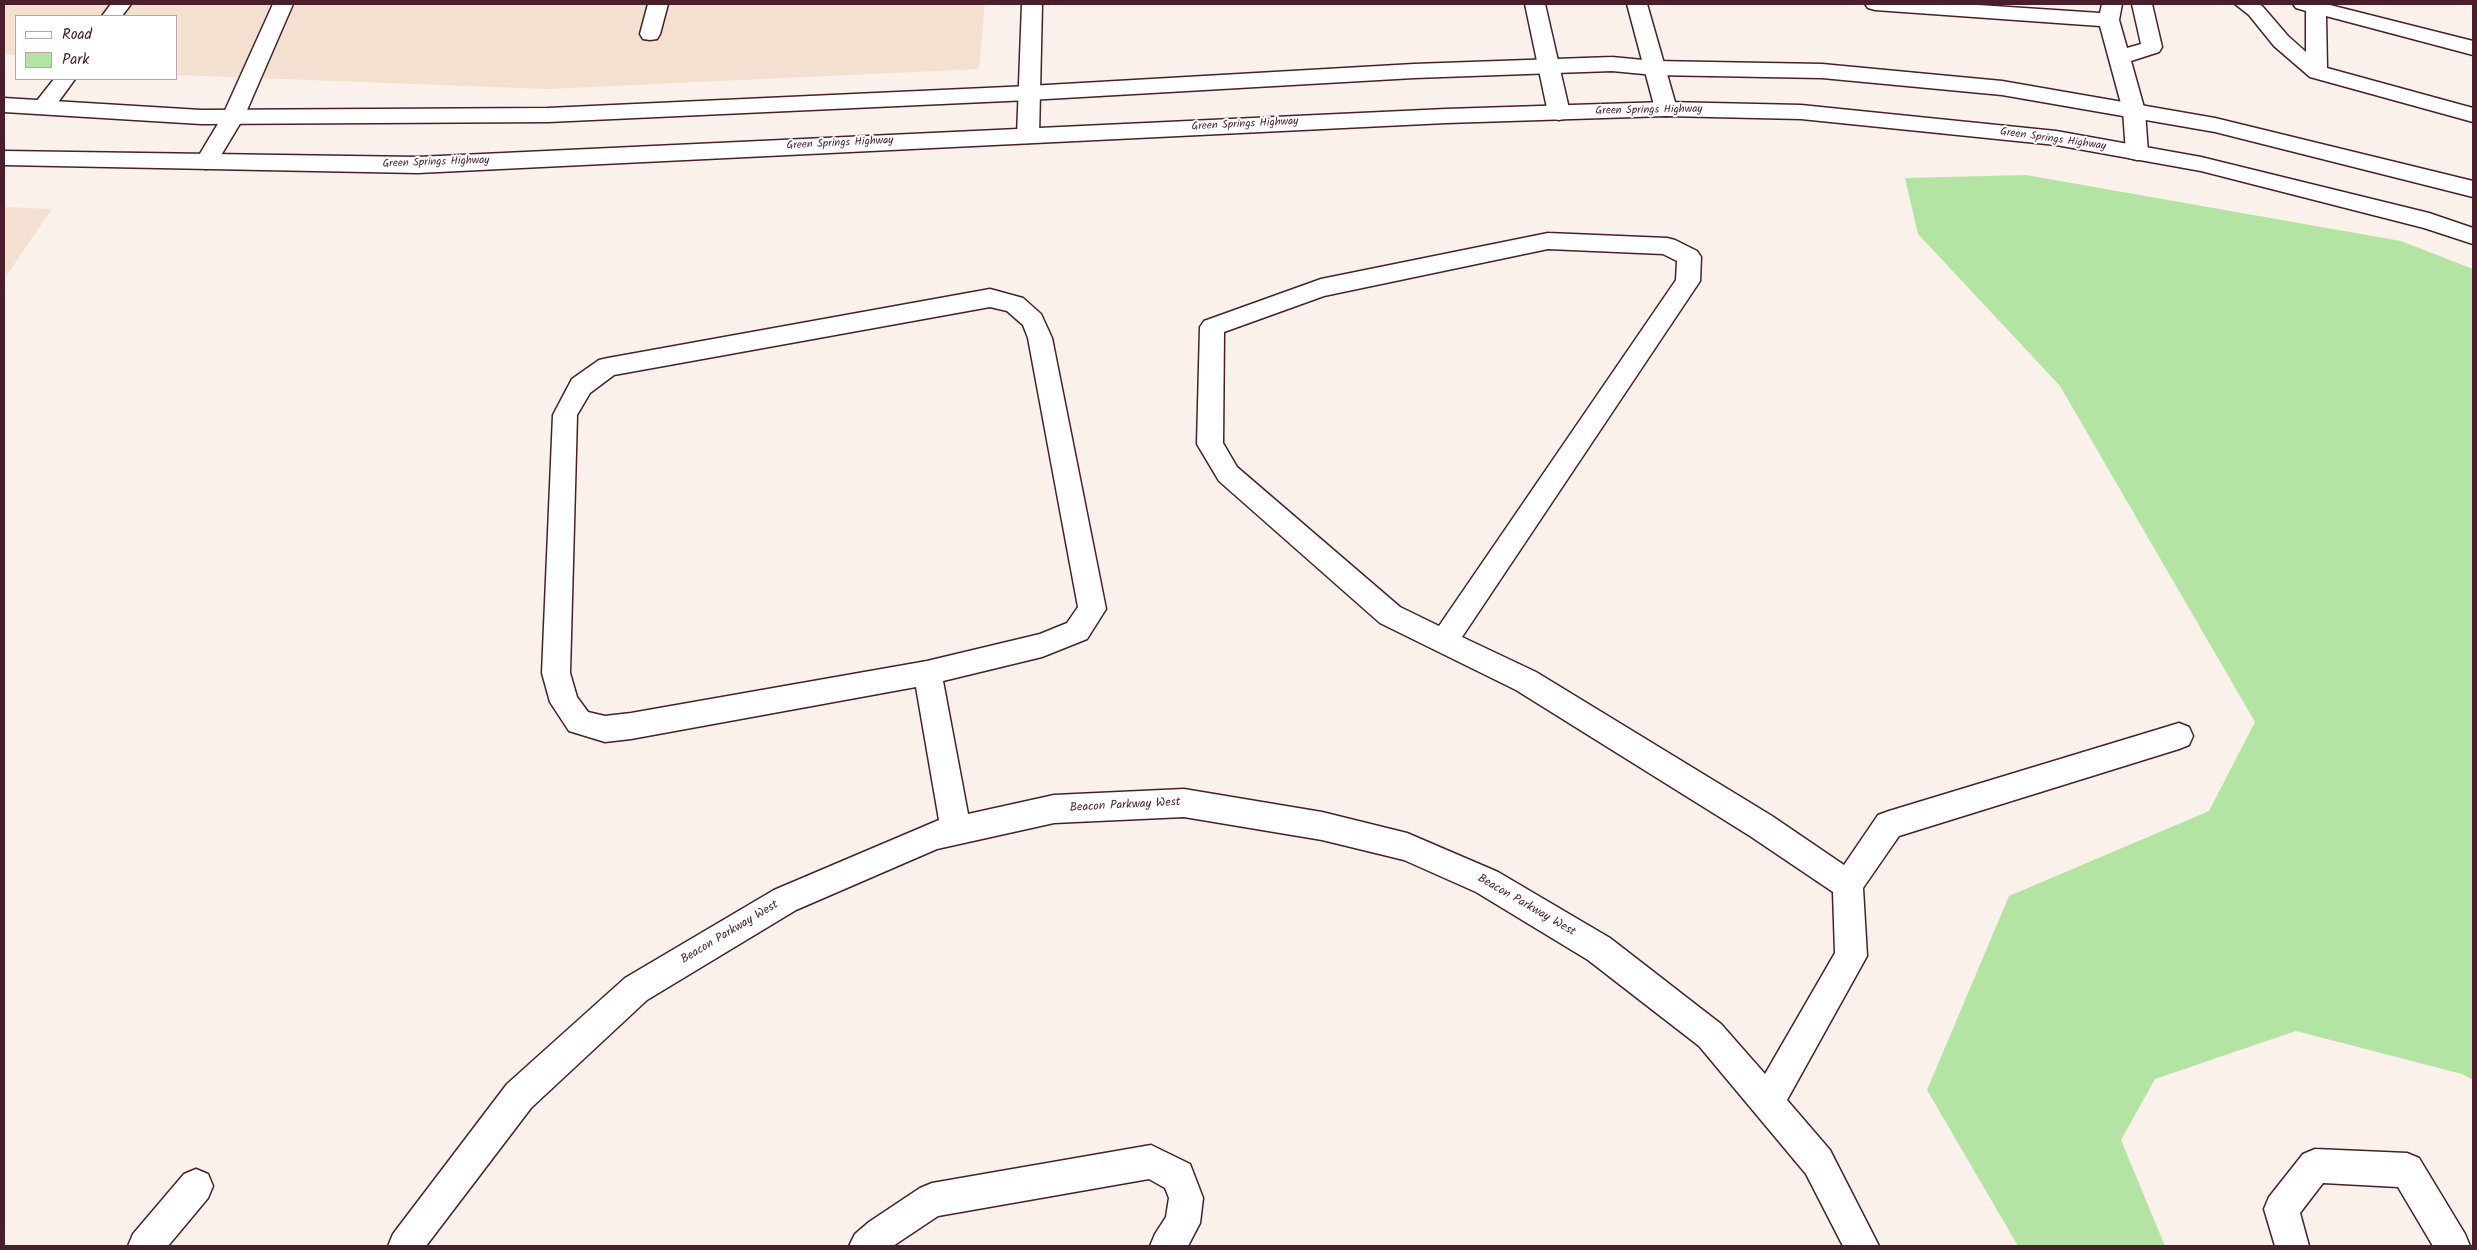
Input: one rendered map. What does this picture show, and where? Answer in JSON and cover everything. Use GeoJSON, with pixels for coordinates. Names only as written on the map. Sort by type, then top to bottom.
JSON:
{"type":"FeatureCollection","features":[{"type":"Feature","properties":{"kind":"main road"},"geometry":{"type":"LineString","coordinates":[[113,15],[121,4]]}},
{"type":"Feature","properties":{"kind":"main road"},"geometry":{"type":"LineString","coordinates":[[206,162],[233,117],[283,4]]}},
{"type":"Feature","properties":{"kind":"main road"},"geometry":{"type":"LineString","coordinates":[[650,34],[658,4]]}},
{"type":"Feature","properties":{"kind":"main road"},"geometry":{"type":"LineString","coordinates":[[1028,136],[1032,4]]}},
{"type":"Feature","properties":{"kind":"main road"},"geometry":{"type":"LineString","coordinates":[[1534,4],[1550,67],[1559,113]]}},
{"type":"Feature","properties":{"kind":"main road"},"geometry":{"type":"LineString","coordinates":[[1637,4],[1666,109]]}},
{"type":"Feature","properties":{"kind":"main road"},"geometry":{"type":"LineString","coordinates":[[1875,4],[2111,12],[2134,111],[2137,153]]}},
{"type":"Feature","properties":{"kind":"main road"},"geometry":{"type":"LineString","coordinates":[[2120,57],[2152,47],[2142,4]]}},
{"type":"Feature","properties":{"kind":"main road"},"geometry":{"type":"LineString","coordinates":[[2245,4],[2256,11],[2281,41],[2317,72],[2473,115]]}},
{"type":"Feature","properties":{"kind":"main road"},"geometry":{"type":"LineString","coordinates":[[2317,72],[2310,5],[2473,48]]}},
{"type":"Feature","properties":{"kind":"main road"},"geometry":{"type":"LineString","coordinates":[[4,105],[200,117],[548,115],[1029,93],[1395,72],[1612,64],[1654,68],[1822,71],[2002,88],[2215,125],[2473,189]]}},
{"type":"Feature","properties":{"kind":"main road"},"geometry":{"type":"LineString","coordinates":[[43,107],[64,80]]}},
{"type":"Feature","properties":{"kind":"main road","name":"Green Springs Highway"},"geometry":{"type":"LineString","coordinates":[[4,158],[418,165],[1446,116],[1666,109],[1801,112],[1915,122],[2056,138],[2201,164],[2429,221],[2473,236]]}},
{"type":"Feature","properties":{"kind":"main road"},"geometry":{"type":"LineString","coordinates":[[1444,641],[1688,281],[1689,257],[1667,246],[1548,241],[1321,288],[1212,327],[1210,444],[1228,474],[1390,615],[1526,681],[1760,826],[1848,885]]}},
{"type":"Feature","properties":{"kind":"main road"},"geometry":{"type":"LineString","coordinates":[[990,298],[1015,304],[1032,320],[1040,338],[1092,609],[1077,631],[1042,645],[927,673],[631,726],[606,729],[579,722],[564,702],[556,673],[565,414],[581,386],[608,367],[990,298]]}},
{"type":"Feature","properties":{"kind":"main road"},"geometry":{"type":"LineString","coordinates":[[927,673],[956,831]]}},
{"type":"Feature","properties":{"kind":"main road"},"geometry":{"type":"LineString","coordinates":[[1767,1102],[1851,956],[1848,885],[1889,825],[2180,736]]}},
{"type":"Feature","properties":{"kind":"main road","name":"Beacon Parkway West"},"geometry":{"type":"LineString","coordinates":[[405,1246],[519,1096],[636,989],[785,900],[934,835],[1054,809],[1184,803],[1322,826],[1407,847],[1487,882],[1599,949],[1710,1035],[1818,1162],[1862,1246]]}},
{"type":"Feature","properties":{"kind":"main road"},"geometry":{"type":"LineString","coordinates":[[867,1246],[881,1234],[932,1200],[1151,1162],[1178,1176],[1186,1198],[1182,1223],[1167,1246]]}},
{"type":"Feature","properties":{"kind":"main road"},"geometry":{"type":"LineString","coordinates":[[2292,1246],[2281,1209],[2315,1166],[2407,1170],[2453,1246]]}},
{"type":"Feature","properties":{"kind":"main road"},"geometry":{"type":"LineString","coordinates":[[145,1246],[196,1186]]}},
{"type":"Feature","properties":{"kind":"shaded area"},"geometry":{"type":"Polygon","coordinates":[[[4,4],[985,4],[979,69],[548,89],[178,75],[178,15],[15,15],[15,55],[4,54],[4,4]]]}},
{"type":"Feature","properties":{"kind":"shaded area"},"geometry":{"type":"Polygon","coordinates":[[[4,207],[52,209],[4,279],[4,207]]]}},
{"type":"Feature","properties":{"kind":"green space"},"geometry":{"type":"Polygon","coordinates":[[[2026,175],[2401,241],[2473,269],[2473,1080],[2462,1074],[2296,1031],[2155,1079],[2121,1140],[2165,1246],[2018,1246],[1927,1090],[2009,896],[2209,811],[2255,722],[2060,386],[1918,234],[1905,178],[2026,175]]]}}]}
